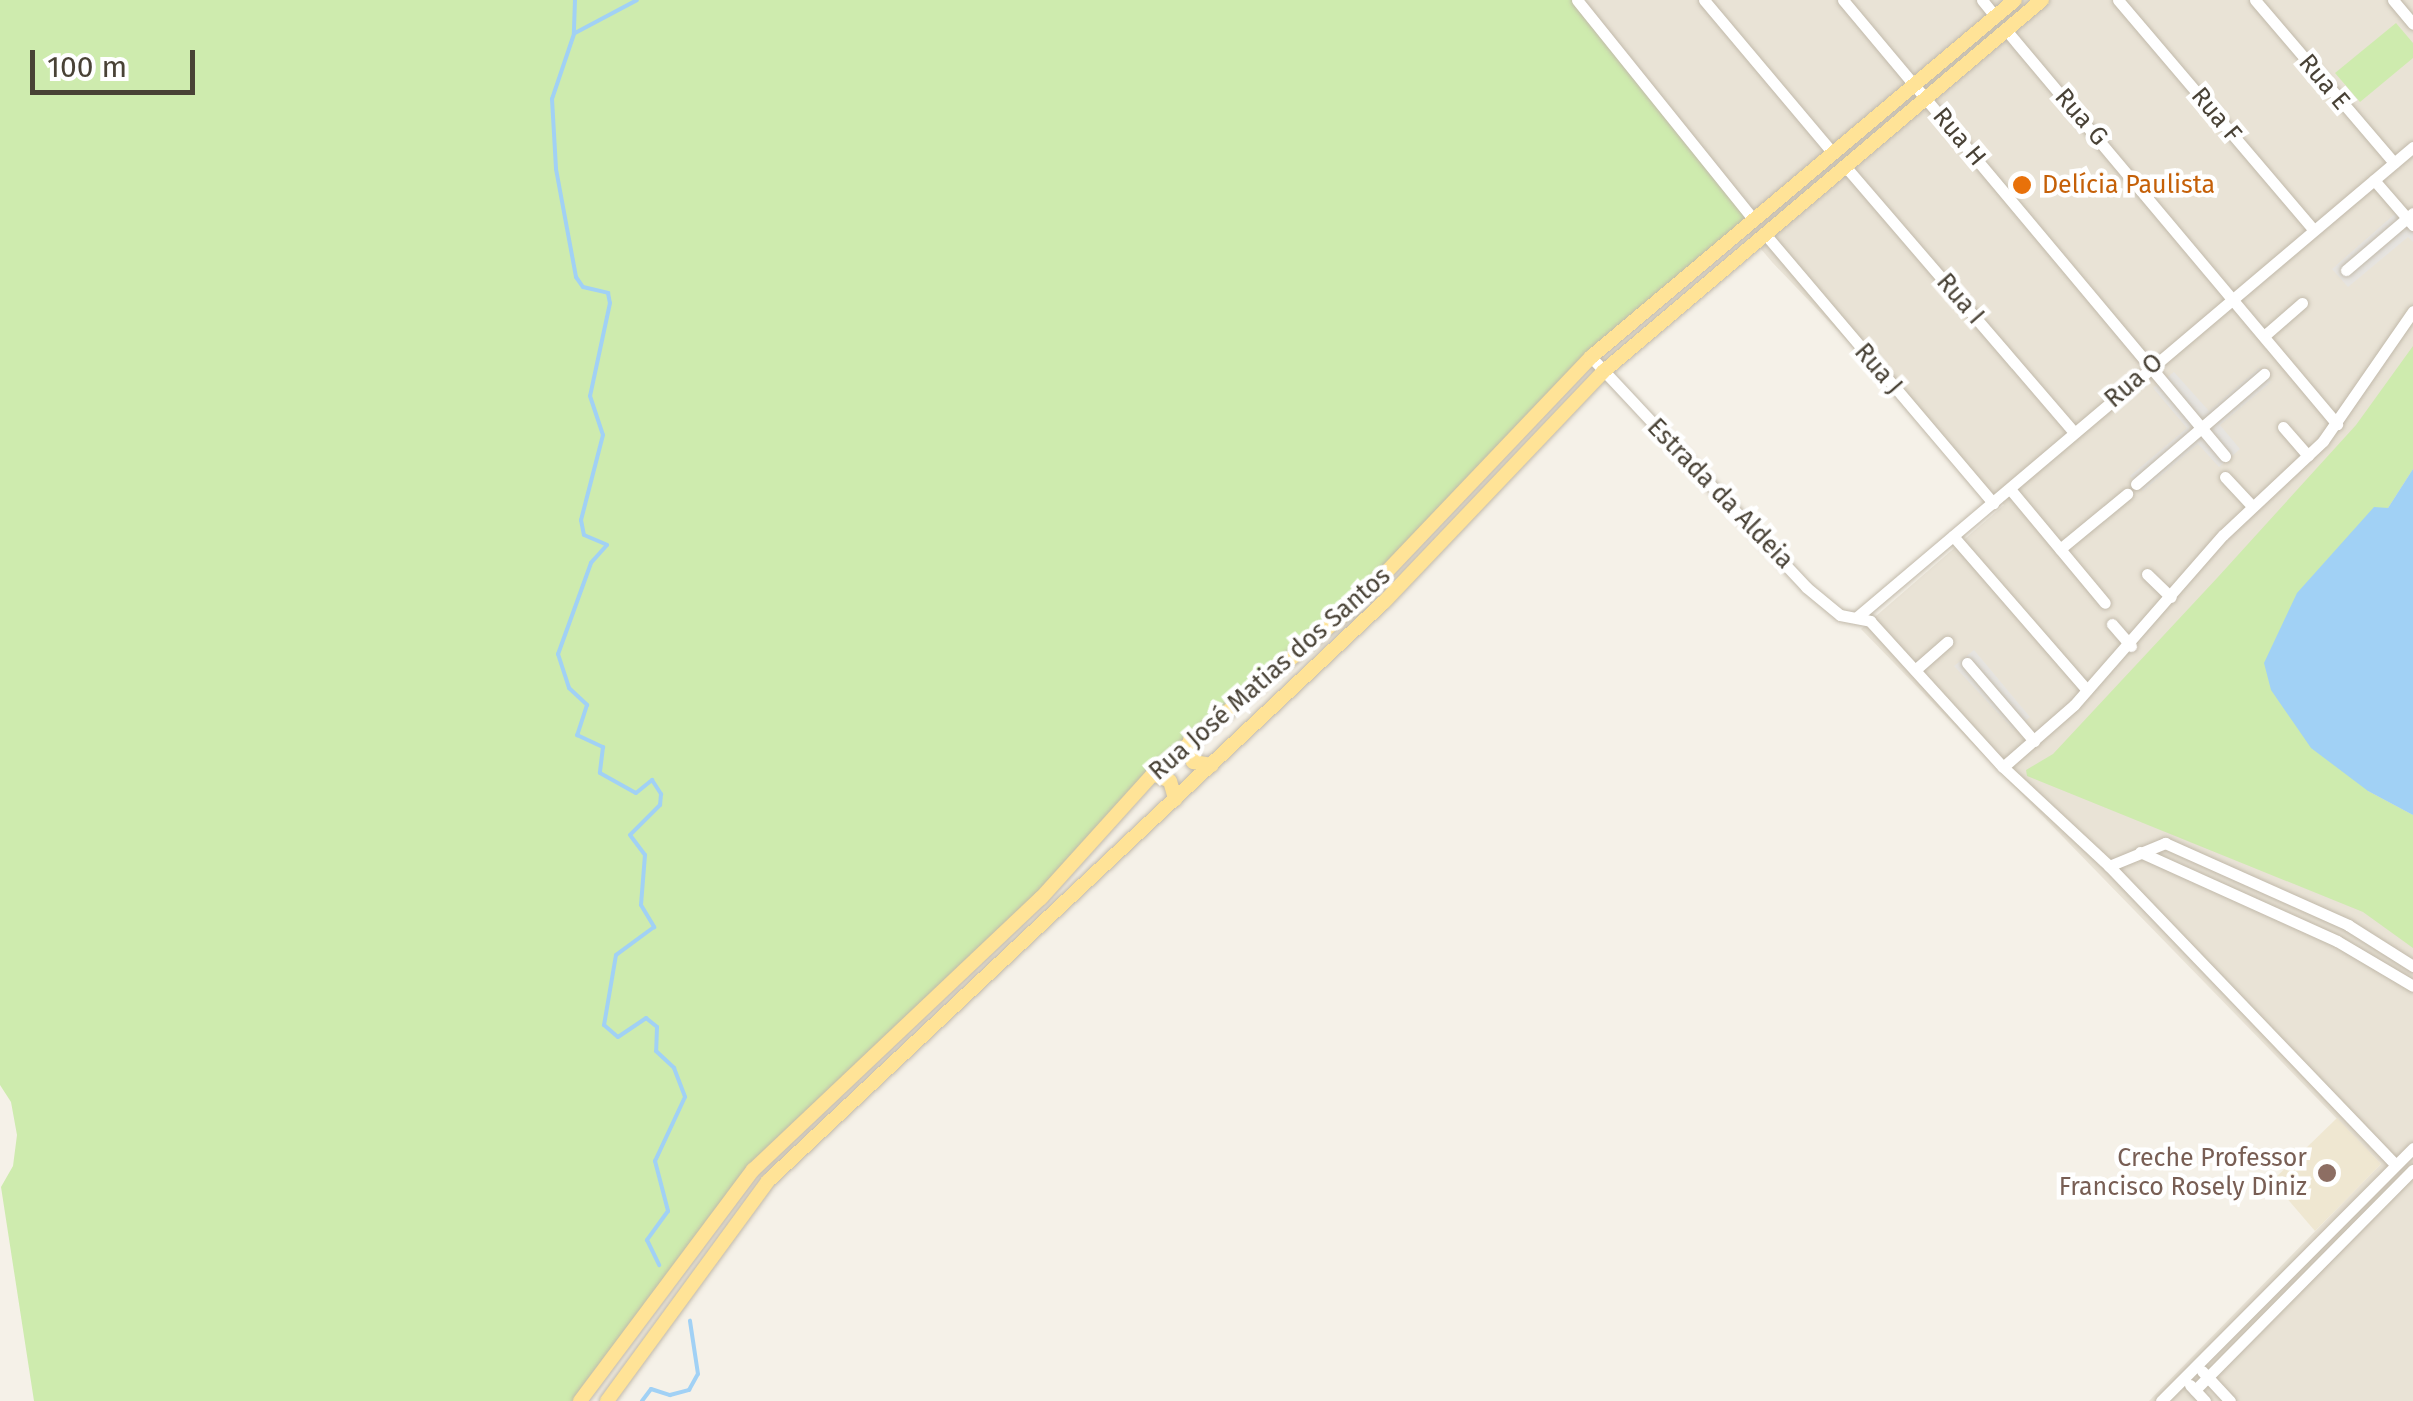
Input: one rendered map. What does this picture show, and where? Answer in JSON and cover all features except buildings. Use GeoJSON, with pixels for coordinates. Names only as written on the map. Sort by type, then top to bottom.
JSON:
{"type":"FeatureCollection","features":[{"type":"Feature","properties":{"kind":"main road","name":"Rua José Matias dos Santos"},"geometry":{"type":"LineString","coordinates":[[580,1401],[753,1170],[1041,898],[1154,774],[1190,740],[1354,607],[1591,357],[2015,0]]}},
{"type":"Feature","properties":{"kind":"main road","name":"Rua José Matias dos Santos"},"geometry":{"type":"LineString","coordinates":[[606,1401],[768,1181],[1384,602],[1604,370],[2042,0]]}},
{"type":"Feature","properties":{"kind":"main road"},"geometry":{"type":"LineString","coordinates":[[1190,740],[1192,762],[1212,765]]}},
{"type":"Feature","properties":{"kind":"main road"},"geometry":{"type":"LineString","coordinates":[[1154,774],[1170,781],[1176,799]]}},
{"type":"Feature","properties":{"kind":"street"},"geometry":{"type":"LineString","coordinates":[[1577,0],[1754,220]]}},
{"type":"Feature","properties":{"kind":"street"},"geometry":{"type":"LineString","coordinates":[[1704,0],[1833,153]]}},
{"type":"Feature","properties":{"kind":"street","name":"Rua H"},"geometry":{"type":"LineString","coordinates":[[1843,0],[2225,456]]}},
{"type":"Feature","properties":{"kind":"street"},"geometry":{"type":"LineString","coordinates":[[1982,0],[1996,16]]}},
{"type":"Feature","properties":{"kind":"street","name":"Rua F"},"geometry":{"type":"LineString","coordinates":[[2118,0],[2314,230]]}},
{"type":"Feature","properties":{"kind":"street","name":"Rua E"},"geometry":{"type":"LineString","coordinates":[[2255,0],[2394,163]]}},
{"type":"Feature","properties":{"kind":"street"},"geometry":{"type":"LineString","coordinates":[[2393,0],[2413,24]]}},
{"type":"Feature","properties":{"kind":"street","name":"Rua G"},"geometry":{"type":"LineString","coordinates":[[2006,30],[2234,295],[2337,424]]}},
{"type":"Feature","properties":{"kind":"street","name":"Rua O"},"geometry":{"type":"LineString","coordinates":[[1857,617],[2413,147]]}},
{"type":"Feature","properties":{"kind":"street","name":"Rua I"},"geometry":{"type":"LineString","coordinates":[[1846,166],[2074,432]]}},
{"type":"Feature","properties":{"kind":"street"},"geometry":{"type":"LineString","coordinates":[[2346,270],[2411,219],[2374,180]]}},
{"type":"Feature","properties":{"kind":"street","name":"Rua J"},"geometry":{"type":"LineString","coordinates":[[1765,234],[1993,503]]}},
{"type":"Feature","properties":{"kind":"street"},"geometry":{"type":"LineString","coordinates":[[2266,335],[2302,303]]}},
{"type":"Feature","properties":{"kind":"street"},"geometry":{"type":"LineString","coordinates":[[2002,766],[2034,741],[2132,646],[2252,505],[2308,456],[2337,424],[2413,312]]}},
{"type":"Feature","properties":{"kind":"street","name":"Estrada da Aldeia"},"geometry":{"type":"LineString","coordinates":[[1591,357],[1819,599],[1840,615],[1870,621],[2002,766],[2110,866],[2396,1165]]}},
{"type":"Feature","properties":{"kind":"street"},"geometry":{"type":"LineString","coordinates":[[2136,484],[2264,374]]}},
{"type":"Feature","properties":{"kind":"street"},"geometry":{"type":"LineString","coordinates":[[2283,426],[2308,456]]}},
{"type":"Feature","properties":{"kind":"street"},"geometry":{"type":"LineString","coordinates":[[2225,477],[2252,505]]}},
{"type":"Feature","properties":{"kind":"street"},"geometry":{"type":"LineString","coordinates":[[2010,489],[2104,604]]}},
{"type":"Feature","properties":{"kind":"street"},"geometry":{"type":"LineString","coordinates":[[2060,549],[2126,494]]}},
{"type":"Feature","properties":{"kind":"street"},"geometry":{"type":"LineString","coordinates":[[1953,536],[2088,690]]}},
{"type":"Feature","properties":{"kind":"street"},"geometry":{"type":"LineString","coordinates":[[2146,574],[2171,598]]}},
{"type":"Feature","properties":{"kind":"street"},"geometry":{"type":"LineString","coordinates":[[2112,624],[2132,646]]}},
{"type":"Feature","properties":{"kind":"street"},"geometry":{"type":"LineString","coordinates":[[1915,670],[1947,642]]}},
{"type":"Feature","properties":{"kind":"street"},"geometry":{"type":"LineString","coordinates":[[1968,663],[2034,741]]}},
{"type":"Feature","properties":{"kind":"street"},"geometry":{"type":"LineString","coordinates":[[2110,866],[2165,843],[2348,925],[2413,966]]}},
{"type":"Feature","properties":{"kind":"street"},"geometry":{"type":"LineString","coordinates":[[2140,852],[2337,941],[2413,986]]}},
{"type":"Feature","properties":{"kind":"street"},"geometry":{"type":"LineString","coordinates":[[2161,1401],[2413,1148]]}},
{"type":"Feature","properties":{"kind":"street"},"geometry":{"type":"LineString","coordinates":[[2195,1390],[2413,1170]]}},
{"type":"Feature","properties":{"kind":"street"},"geometry":{"type":"LineString","coordinates":[[2196,1365],[2230,1401]]}},
{"type":"Feature","properties":{"kind":"street"},"geometry":{"type":"LineString","coordinates":[[2184,1378],[2205,1401]]}},
{"type":"Feature","properties":{"kind":"shaded area"},"geometry":{"type":"Polygon","coordinates":[[[1551,0],[2413,0],[2413,1401],[2149,1401],[2381,1164],[1861,629],[2004,505],[1772,262],[1551,0]]]}},
{"type":"Feature","properties":{"kind":"shaded area"},"geometry":{"type":"Polygon","coordinates":[[[2397,212],[2413,220],[2413,242],[2408,237],[2348,287],[2332,269],[2397,212]]]}},
{"type":"Feature","properties":{"kind":"shaded area"},"geometry":{"type":"Polygon","coordinates":[[[2259,368],[2271,382],[2220,425],[2240,449],[2219,467],[2198,444],[2143,491],[2130,476],[2187,428],[2153,388],[2174,372],[2209,411],[2259,368]]]}},
{"type":"Feature","properties":{"kind":"shaded area"},"geometry":{"type":"Polygon","coordinates":[[[1974,650],[2030,717],[2014,730],[1954,666],[1974,650]]]}},
{"type":"Feature","properties":{"kind":"shaded area","name":"Creche Professor Francisco Rosely Diniz"},"geometry":{"type":"Polygon","coordinates":[[[2337,1118],[2381,1164],[2315,1231],[2272,1181],[2337,1118]]]}},
{"type":"Feature","properties":{"kind":"green space"},"geometry":{"type":"Polygon","coordinates":[[[0,0],[1577,0],[1754,220],[1591,357],[1398,562],[1191,740],[1078,858],[753,1170],[580,1401],[34,1401],[1,1187],[13,1166],[17,1135],[11,1102],[0,1085],[0,0]]]}},
{"type":"Feature","properties":{"kind":"green space"},"geometry":{"type":"Polygon","coordinates":[[[2396,23],[2413,43],[2413,58],[2360,102],[2335,73],[2396,23]]]}},
{"type":"Feature","properties":{"kind":"green space"},"geometry":{"type":"Polygon","coordinates":[[[2413,346],[2413,469],[2388,508],[2368,791],[2413,815],[2413,948],[2363,912],[2027,776],[2026,770],[2053,754],[2218,577],[2356,425],[2413,346]]]}},
{"type":"Feature","properties":{"kind":"water"},"geometry":{"type":"Polygon","coordinates":[[[2413,469],[2413,815],[2368,791],[2311,748],[2271,690],[2264,663],[2297,593],[2374,507],[2388,508],[2413,469]]]}},
{"type":"Feature","properties":{"kind":"waterway"},"geometry":{"type":"LineString","coordinates":[[575,0],[574,34],[552,99],[556,169],[576,277],[583,287],[608,293],[610,303],[590,396],[603,435],[581,520],[584,535],[607,545],[591,563],[558,654],[569,688],[587,705],[577,735],[603,747],[600,773],[636,793],[652,780],[661,794],[660,805],[630,835],[645,855],[641,905],[654,927],[616,955],[604,1025],[618,1037],[646,1018],[657,1027],[656,1051],[674,1068],[685,1097],[655,1161],[668,1211],[647,1240],[659,1265]]}},
{"type":"Feature","properties":{"kind":"waterway"},"geometry":{"type":"LineString","coordinates":[[575,33],[637,0]]}},
{"type":"Feature","properties":{"kind":"waterway"},"geometry":{"type":"LineString","coordinates":[[642,1401],[651,1389],[670,1395],[689,1390],[698,1374],[690,1321]]}},
{"type":"Feature","properties":{"kind":"place","name":"Delícia Paulista"},"geometry":{"type":"Point","coordinates":[2022,185]}},
{"type":"Feature","properties":{"kind":"place","name":"Creche Professor Francisco Rosely Diniz"},"geometry":{"type":"Point","coordinates":[2327,1173]}}]}
